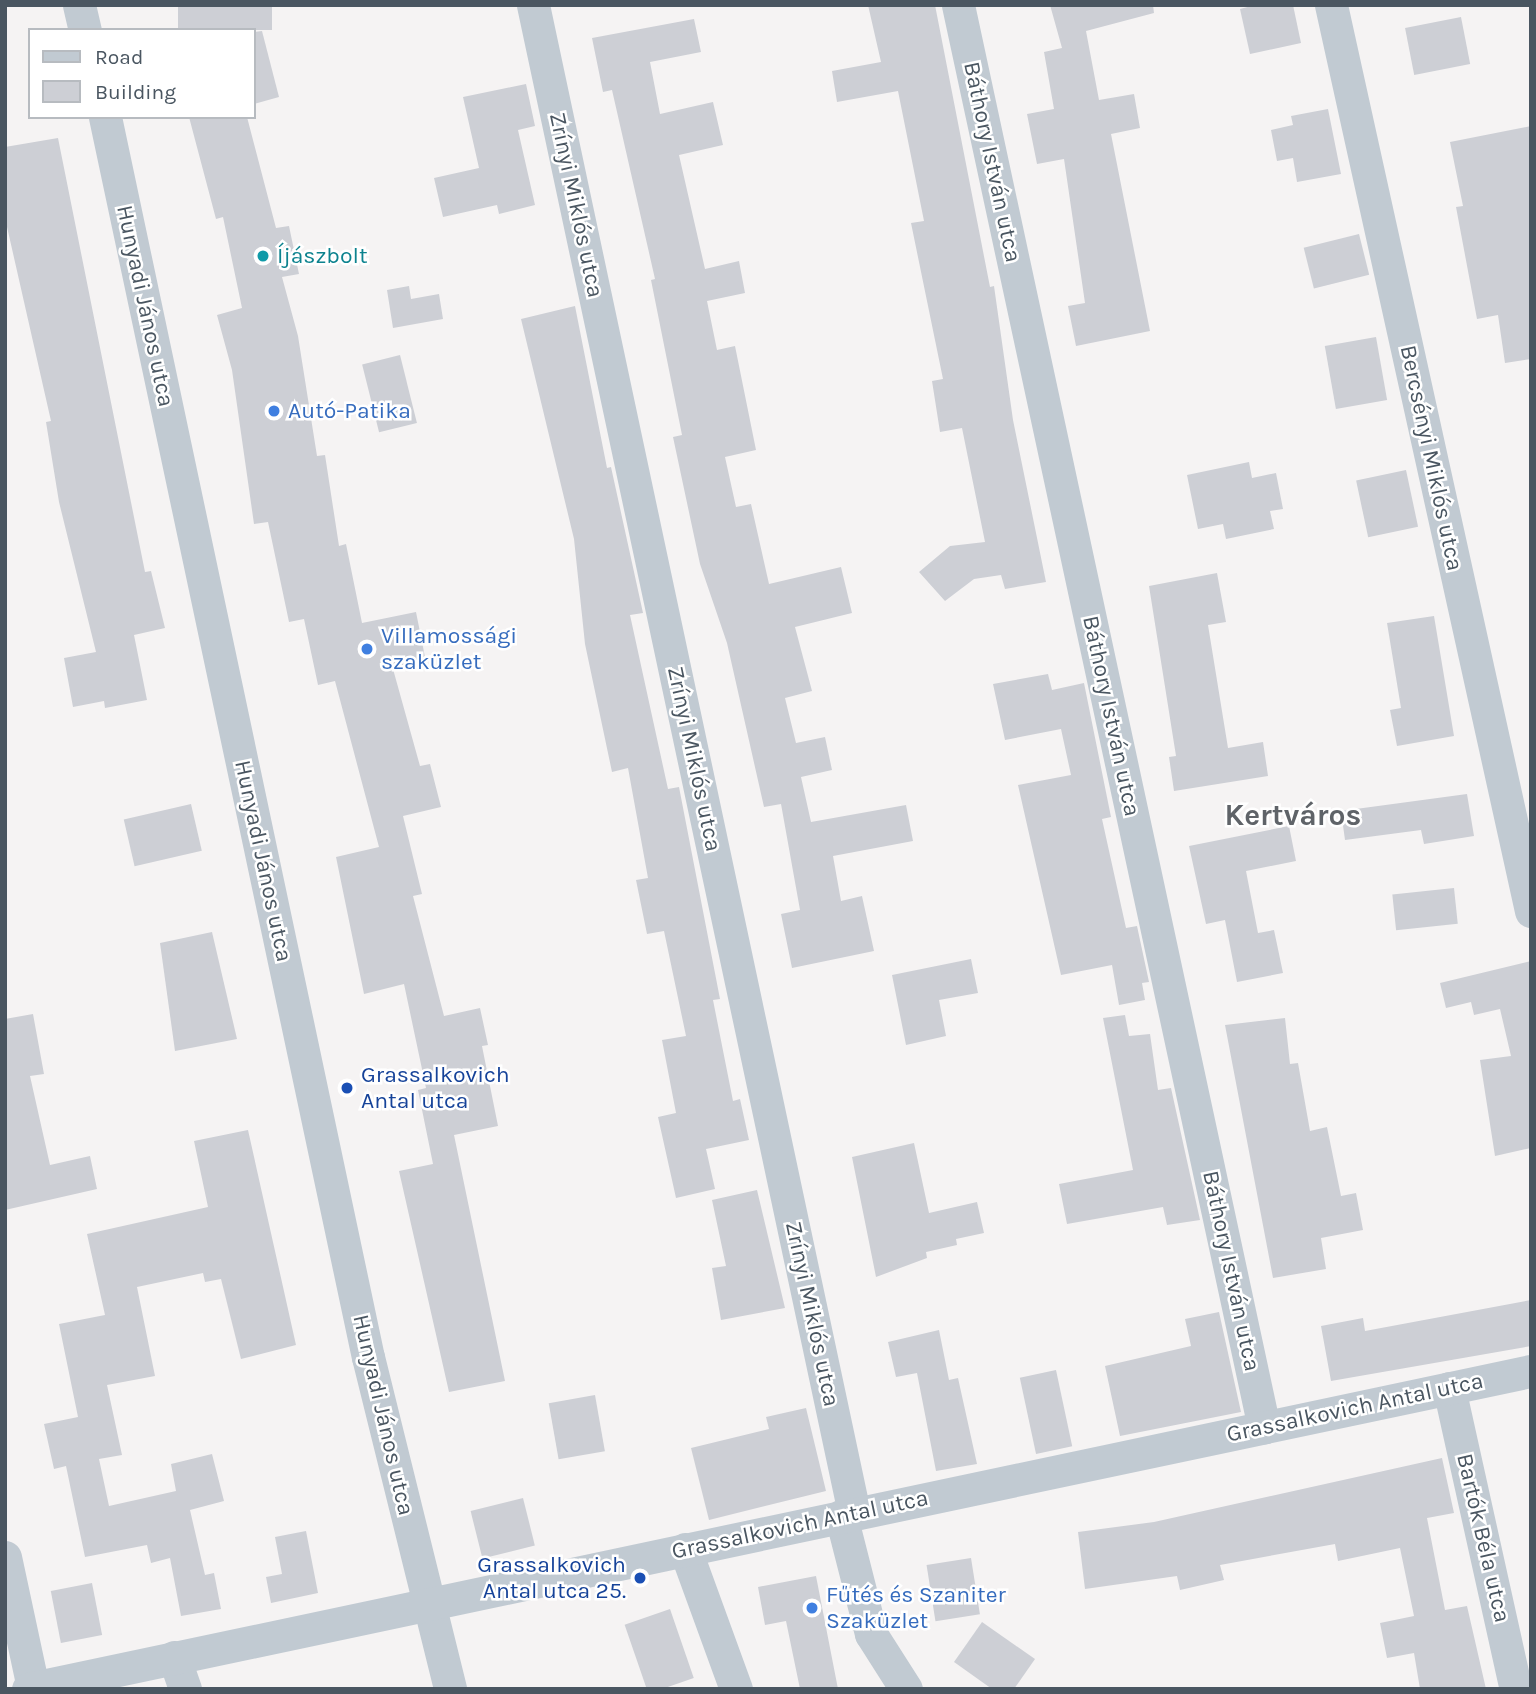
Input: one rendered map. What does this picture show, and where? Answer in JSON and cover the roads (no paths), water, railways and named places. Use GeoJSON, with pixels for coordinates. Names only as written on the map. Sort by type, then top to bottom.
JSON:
{"type":"FeatureCollection","features":[{"type":"Feature","properties":{"kind":"street"},"geometry":{"type":"LineString","coordinates":[[79,5],[85,28]]}},
{"type":"Feature","properties":{"kind":"street","name":"Zrínyi Miklós utca"},"geometry":{"type":"LineString","coordinates":[[533,5],[871,1633],[906,1689]]}},
{"type":"Feature","properties":{"kind":"street","name":"Báthory István utca"},"geometry":{"type":"LineString","coordinates":[[958,5],[1264,1427]]}},
{"type":"Feature","properties":{"kind":"street","name":"Bercsényi Miklós utca"},"geometry":{"type":"LineString","coordinates":[[1331,5],[1531,911]]}},
{"type":"Feature","properties":{"kind":"street","name":"Hunyadi János utca"},"geometry":{"type":"LineString","coordinates":[[105,119],[368,1357],[450,1689]]}},
{"type":"Feature","properties":{"kind":"street","name":"Grassalkovich Antal utca"},"geometry":{"type":"LineString","coordinates":[[31,1688],[1531,1371]]}},
{"type":"Feature","properties":{"kind":"street","name":"Bartók Béla utca"},"geometry":{"type":"LineString","coordinates":[[1449,1388],[1520,1652],[1516,1689]]}},
{"type":"Feature","properties":{"kind":"street"},"geometry":{"type":"LineString","coordinates":[[685,1549],[736,1689]]}},
{"type":"Feature","properties":{"kind":"street"},"geometry":{"type":"LineString","coordinates":[[5,1557],[31,1688]]}},
{"type":"Feature","properties":{"kind":"street"},"geometry":{"type":"LineString","coordinates":[[174,1657],[185,1689]]}},
{"type":"Feature","properties":{"kind":"place","name":"Íjászbolt"},"geometry":{"type":"Point","coordinates":[263,256]}},
{"type":"Feature","properties":{"kind":"place","name":"Autó-Patika"},"geometry":{"type":"Point","coordinates":[274,411]}},
{"type":"Feature","properties":{"kind":"place","name":"Villamossági szaküzlet"},"geometry":{"type":"Point","coordinates":[367,649]}},
{"type":"Feature","properties":{"kind":"place","name":"Grassalkovich Antal utca"},"geometry":{"type":"Point","coordinates":[347,1088]}},
{"type":"Feature","properties":{"kind":"place","name":"Grassalkovich Antal utca 25."},"geometry":{"type":"Point","coordinates":[640,1578]}},
{"type":"Feature","properties":{"kind":"place","name":"Fűtés és Szaniter Szaküzlet"},"geometry":{"type":"Point","coordinates":[812,1608]}},
{"type":"Feature","properties":{"kind":"district","name":"Kertváros"},"geometry":{"type":"Point","coordinates":[1293,815]}}]}
